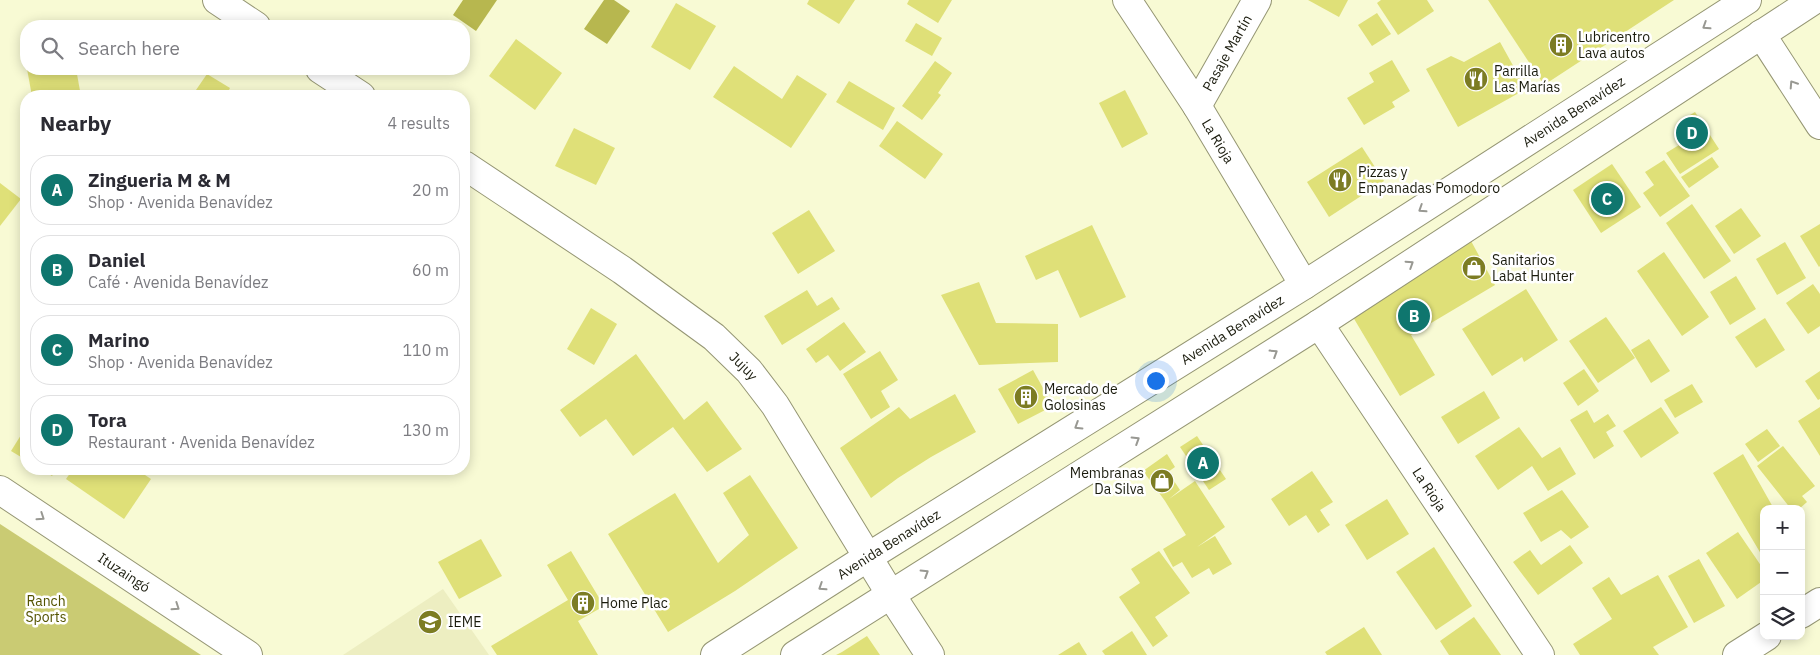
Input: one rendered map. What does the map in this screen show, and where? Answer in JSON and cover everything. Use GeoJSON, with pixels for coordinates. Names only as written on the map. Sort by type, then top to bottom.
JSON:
{"type":"FeatureCollection","features":[{"type":"Feature","properties":{"kind":"main road"},"geometry":{"type":"LineString","coordinates":[[217,0],[247,20]]}},
{"type":"Feature","properties":{"kind":"main road","name":"La Rioja"},"geometry":{"type":"LineString","coordinates":[[1127,0],[1196,106],[1304,285]]}},
{"type":"Feature","properties":{"kind":"main road","name":"Pasaje Martín"},"geometry":{"type":"LineString","coordinates":[[1196,106],[1257,0]]}},
{"type":"Feature","properties":{"kind":"main road","name":"Avenida Benavídez"},"geometry":{"type":"LineString","coordinates":[[715,655],[868,557],[1304,285],[1747,0]]}},
{"type":"Feature","properties":{"kind":"main road"},"geometry":{"type":"LineString","coordinates":[[795,655],[1319,324],[1814,0]]}},
{"type":"Feature","properties":{"kind":"main road"},"geometry":{"type":"LineString","coordinates":[[1761,34],[1820,125]]}},
{"type":"Feature","properties":{"kind":"main road"},"geometry":{"type":"LineString","coordinates":[[329,75],[352,90]]}},
{"type":"Feature","properties":{"kind":"main road","name":"Jujuy"},"geometry":{"type":"LineString","coordinates":[[470,169],[622,270],[714,337],[749,371],[775,404],[891,595],[930,655]]}},
{"type":"Feature","properties":{"kind":"main road","name":"La Rioja"},"geometry":{"type":"LineString","coordinates":[[1319,324],[1540,655]]}},
{"type":"Feature","properties":{"kind":"main road","name":"Ituzaingó"},"geometry":{"type":"LineString","coordinates":[[0,490],[248,655]]}},
{"type":"Feature","properties":{"kind":"main road"},"geometry":{"type":"LineString","coordinates":[[1805,611],[1820,602]]}},
{"type":"Feature","properties":{"kind":"main road"},"geometry":{"type":"LineString","coordinates":[[1737,655],[1761,640]]}},
{"type":"Feature","properties":{"kind":"shaded area"},"geometry":{"type":"Polygon","coordinates":[[[463,0],[497,0],[476,31],[470,27],[470,20],[460,20],[453,15],[463,0]]]}},
{"type":"Feature","properties":{"kind":"shaded area"},"geometry":{"type":"Polygon","coordinates":[[[604,0],[614,0],[630,11],[607,44],[584,29],[604,0]]]}},
{"type":"Feature","properties":{"kind":"shaded area","name":"IEME"},"geometry":{"type":"Polygon","coordinates":[[[443,589],[489,655],[343,655],[443,589]]]}},
{"type":"Feature","properties":{"kind":"green space","name":"Ranch Sports"},"geometry":{"type":"Polygon","coordinates":[[[0,524],[201,655],[0,655],[0,524]]]}},
{"type":"Feature","properties":{"kind":"building"},"geometry":{"type":"Polygon","coordinates":[[[809,0],[855,0],[839,24],[807,4],[809,0]]]}},
{"type":"Feature","properties":{"kind":"building"},"geometry":{"type":"Polygon","coordinates":[[[909,0],[952,0],[938,23],[907,4],[909,0]]]}},
{"type":"Feature","properties":{"kind":"building"},"geometry":{"type":"Polygon","coordinates":[[[1308,0],[1348,0],[1339,17],[1308,0]]]}},
{"type":"Feature","properties":{"kind":"building"},"geometry":{"type":"Polygon","coordinates":[[[1381,0],[1427,0],[1434,11],[1398,35],[1377,3],[1381,0]]]}},
{"type":"Feature","properties":{"kind":"building","name":"Lubricentro Lava autos"},"geometry":{"type":"Polygon","coordinates":[[[1488,0],[1674,0],[1544,85],[1488,0]]]}},
{"type":"Feature","properties":{"kind":"building"},"geometry":{"type":"Polygon","coordinates":[[[676,3],[716,26],[690,70],[651,47],[676,3]]]}},
{"type":"Feature","properties":{"kind":"building"},"geometry":{"type":"Polygon","coordinates":[[[1377,13],[1391,34],[1372,46],[1358,25],[1377,13]]]}},
{"type":"Feature","properties":{"kind":"building"},"geometry":{"type":"Polygon","coordinates":[[[916,23],[942,38],[932,56],[905,41],[916,23]]]}},
{"type":"Feature","properties":{"kind":"building"},"geometry":{"type":"Polygon","coordinates":[[[516,39],[562,73],[535,110],[489,76],[516,39]]]}},
{"type":"Feature","properties":{"kind":"building","name":"Parrilla Las Marías"},"geometry":{"type":"Polygon","coordinates":[[[1500,42],[1526,89],[1458,127],[1426,69],[1451,56],[1464,62],[1500,42]]]}},
{"type":"Feature","properties":{"kind":"building"},"geometry":{"type":"Polygon","coordinates":[[[1392,60],[1410,91],[1392,102],[1395,107],[1364,125],[1347,98],[1374,82],[1369,73],[1392,60]]]}},
{"type":"Feature","properties":{"kind":"building"},"geometry":{"type":"Polygon","coordinates":[[[935,61],[952,73],[938,93],[941,95],[922,120],[902,106],[935,61]]]}},
{"type":"Feature","properties":{"kind":"building"},"geometry":{"type":"Polygon","coordinates":[[[734,66],[782,99],[797,75],[827,94],[791,148],[713,97],[734,66]]]}},
{"type":"Feature","properties":{"kind":"building"},"geometry":{"type":"Polygon","coordinates":[[[28,75],[77,75],[80,90],[31,90],[28,75]]]}},
{"type":"Feature","properties":{"kind":"building"},"geometry":{"type":"Polygon","coordinates":[[[206,75],[230,88],[229,90],[196,90],[206,75]]]}},
{"type":"Feature","properties":{"kind":"building"},"geometry":{"type":"Polygon","coordinates":[[[849,81],[895,108],[883,130],[836,102],[849,81]]]}},
{"type":"Feature","properties":{"kind":"building"},"geometry":{"type":"Polygon","coordinates":[[[1125,90],[1148,134],[1122,148],[1099,103],[1125,90]]]}},
{"type":"Feature","properties":{"kind":"building"},"geometry":{"type":"Polygon","coordinates":[[[1695,112],[1719,149],[1680,174],[1666,153],[1689,139],[1678,122],[1695,112]]]}},
{"type":"Feature","properties":{"kind":"building"},"geometry":{"type":"Polygon","coordinates":[[[897,121],[943,154],[925,179],[879,146],[897,121]]]}},
{"type":"Feature","properties":{"kind":"building"},"geometry":{"type":"Polygon","coordinates":[[[574,128],[615,148],[596,185],[555,166],[574,128]]]}},
{"type":"Feature","properties":{"kind":"building"},"geometry":{"type":"Polygon","coordinates":[[[1362,147],[1384,181],[1329,217],[1307,182],[1362,147]]]}},
{"type":"Feature","properties":{"kind":"building"},"geometry":{"type":"Polygon","coordinates":[[[1712,157],[1719,167],[1689,188],[1681,177],[1712,157]]]}},
{"type":"Feature","properties":{"kind":"building"},"geometry":{"type":"Polygon","coordinates":[[[1664,160],[1690,196],[1660,217],[1643,193],[1654,185],[1645,172],[1664,160]]]}},
{"type":"Feature","properties":{"kind":"building"},"geometry":{"type":"Polygon","coordinates":[[[1612,164],[1641,207],[1601,233],[1573,190],[1612,164]]]}},
{"type":"Feature","properties":{"kind":"building"},"geometry":{"type":"Polygon","coordinates":[[[0,183],[20,198],[20,200],[0,226],[0,183]]]}},
{"type":"Feature","properties":{"kind":"building"},"geometry":{"type":"Polygon","coordinates":[[[1692,204],[1731,261],[1704,279],[1666,223],[1692,204]]]}},
{"type":"Feature","properties":{"kind":"building"},"geometry":{"type":"Polygon","coordinates":[[[1741,208],[1761,236],[1734,254],[1715,226],[1741,208]]]}},
{"type":"Feature","properties":{"kind":"building"},"geometry":{"type":"Polygon","coordinates":[[[809,210],[835,251],[798,274],[772,233],[809,210]]]}},
{"type":"Feature","properties":{"kind":"building"},"geometry":{"type":"Polygon","coordinates":[[[1820,224],[1820,266],[1819,267],[1800,236],[1820,224]]]}},
{"type":"Feature","properties":{"kind":"building"},"geometry":{"type":"Polygon","coordinates":[[[1092,225],[1126,297],[1080,318],[1058,270],[1036,280],[1025,256],[1092,225]]]}},
{"type":"Feature","properties":{"kind":"building"},"geometry":{"type":"Polygon","coordinates":[[[1471,241],[1495,285],[1411,335],[1435,375],[1400,396],[1350,312],[1471,241]]]}},
{"type":"Feature","properties":{"kind":"building"},"geometry":{"type":"Polygon","coordinates":[[[1785,242],[1806,278],[1777,295],[1756,259],[1785,242]]]}},
{"type":"Feature","properties":{"kind":"building"},"geometry":{"type":"Polygon","coordinates":[[[1664,252],[1709,317],[1682,336],[1637,271],[1664,252]]]}},
{"type":"Feature","properties":{"kind":"building"},"geometry":{"type":"Polygon","coordinates":[[[1736,276],[1756,309],[1730,325],[1710,292],[1736,276]]]}},
{"type":"Feature","properties":{"kind":"building"},"geometry":{"type":"Polygon","coordinates":[[[979,282],[996,323],[1058,324],[1058,362],[979,365],[941,295],[979,282]]]}},
{"type":"Feature","properties":{"kind":"building"},"geometry":{"type":"Polygon","coordinates":[[[1813,284],[1820,294],[1820,326],[1808,334],[1786,303],[1813,284]]]}},
{"type":"Feature","properties":{"kind":"building"},"geometry":{"type":"Polygon","coordinates":[[[1526,289],[1558,340],[1524,362],[1522,357],[1492,376],[1462,329],[1526,289]]]}},
{"type":"Feature","properties":{"kind":"building"},"geometry":{"type":"Polygon","coordinates":[[[807,290],[817,306],[832,297],[840,309],[782,345],[764,316],[807,290]]]}},
{"type":"Feature","properties":{"kind":"building"},"geometry":{"type":"Polygon","coordinates":[[[591,308],[617,324],[594,365],[567,349],[591,308]]]}},
{"type":"Feature","properties":{"kind":"building"},"geometry":{"type":"Polygon","coordinates":[[[1606,317],[1635,358],[1598,383],[1569,341],[1606,317]]]}},
{"type":"Feature","properties":{"kind":"building"},"geometry":{"type":"Polygon","coordinates":[[[1765,318],[1785,350],[1756,368],[1735,337],[1765,318]]]}},
{"type":"Feature","properties":{"kind":"building"},"geometry":{"type":"Polygon","coordinates":[[[844,322],[866,352],[840,371],[828,355],[816,363],[806,349],[844,322]]]}},
{"type":"Feature","properties":{"kind":"building"},"geometry":{"type":"Polygon","coordinates":[[[1649,339],[1670,371],[1651,383],[1631,350],[1649,339]]]}},
{"type":"Feature","properties":{"kind":"building"},"geometry":{"type":"Polygon","coordinates":[[[880,351],[898,380],[881,391],[890,407],[871,419],[843,374],[880,351]]]}},
{"type":"Feature","properties":{"kind":"building"},"geometry":{"type":"Polygon","coordinates":[[[636,354],[684,420],[707,401],[742,449],[707,472],[673,427],[633,456],[606,419],[580,437],[560,410],[636,354]]]}},
{"type":"Feature","properties":{"kind":"building"},"geometry":{"type":"Polygon","coordinates":[[[1584,369],[1599,391],[1578,406],[1563,383],[1584,369]]]}},
{"type":"Feature","properties":{"kind":"building","name":"Mercado de Golosinas"},"geometry":{"type":"Polygon","coordinates":[[[1033,370],[1053,406],[1018,424],[998,389],[1033,370]]]}},
{"type":"Feature","properties":{"kind":"building"},"geometry":{"type":"Polygon","coordinates":[[[1820,371],[1820,399],[1818,400],[1805,381],[1820,371]]]}},
{"type":"Feature","properties":{"kind":"building"},"geometry":{"type":"Polygon","coordinates":[[[1692,384],[1703,402],[1675,418],[1664,400],[1692,384]]]}},
{"type":"Feature","properties":{"kind":"building"},"geometry":{"type":"Polygon","coordinates":[[[1484,391],[1500,418],[1458,444],[1441,417],[1484,391]]]}},
{"type":"Feature","properties":{"kind":"building"},"geometry":{"type":"Polygon","coordinates":[[[955,394],[976,432],[931,457],[871,498],[840,448],[899,407],[910,419],[955,394]]]}},
{"type":"Feature","properties":{"kind":"building"},"geometry":{"type":"Polygon","coordinates":[[[1661,407],[1679,433],[1641,458],[1623,431],[1661,407]]]}},
{"type":"Feature","properties":{"kind":"building"},"geometry":{"type":"Polygon","coordinates":[[[1820,407],[1820,456],[1798,421],[1820,407]]]}},
{"type":"Feature","properties":{"kind":"building"},"geometry":{"type":"Polygon","coordinates":[[[1587,410],[1594,423],[1608,414],[1616,426],[1606,432],[1614,446],[1594,459],[1570,420],[1587,410]]]}},
{"type":"Feature","properties":{"kind":"building"},"geometry":{"type":"Polygon","coordinates":[[[1519,427],[1542,458],[1560,447],[1576,474],[1548,491],[1532,466],[1498,490],[1475,456],[1519,427]]]}},
{"type":"Feature","properties":{"kind":"building"},"geometry":{"type":"Polygon","coordinates":[[[1767,429],[1780,446],[1758,462],[1745,444],[1767,429]]]}},
{"type":"Feature","properties":{"kind":"building"},"geometry":{"type":"Polygon","coordinates":[[[1197,436],[1226,479],[1209,490],[1180,447],[1197,436]]]}},
{"type":"Feature","properties":{"kind":"building"},"geometry":{"type":"Polygon","coordinates":[[[20,437],[20,456],[11,451],[20,437]]]}},
{"type":"Feature","properties":{"kind":"building"},"geometry":{"type":"Polygon","coordinates":[[[1783,446],[1815,486],[1802,496],[1807,502],[1804,505],[1788,505],[1757,466],[1783,446]]]}},
{"type":"Feature","properties":{"kind":"building"},"geometry":{"type":"Polygon","coordinates":[[[1167,454],[1175,467],[1168,472],[1180,490],[1169,499],[1195,481],[1225,527],[1197,547],[1215,536],[1232,564],[1213,575],[1209,568],[1192,578],[1182,562],[1173,567],[1163,549],[1186,535],[1165,501],[1143,471],[1167,454]]]}},
{"type":"Feature","properties":{"kind":"building"},"geometry":{"type":"Polygon","coordinates":[[[1743,454],[1772,505],[1760,505],[1760,552],[1713,473],[1743,454]]]}},
{"type":"Feature","properties":{"kind":"building"},"geometry":{"type":"Polygon","coordinates":[[[1312,471],[1333,502],[1320,510],[1330,525],[1318,533],[1306,515],[1289,526],[1271,499],[1312,471]]]}},
{"type":"Feature","properties":{"kind":"building"},"geometry":{"type":"Polygon","coordinates":[[[69,475],[145,475],[151,479],[124,519],[66,479],[69,475]]]}},
{"type":"Feature","properties":{"kind":"building"},"geometry":{"type":"Polygon","coordinates":[[[750,475],[798,548],[735,591],[668,632],[608,534],[675,493],[718,563],[749,535],[723,493],[750,475]]]}},
{"type":"Feature","properties":{"kind":"building"},"geometry":{"type":"Polygon","coordinates":[[[1562,490],[1589,527],[1571,539],[1561,530],[1541,542],[1523,513],[1562,490]]]}},
{"type":"Feature","properties":{"kind":"building"},"geometry":{"type":"Polygon","coordinates":[[[1387,499],[1409,534],[1367,560],[1345,525],[1387,499]]]}},
{"type":"Feature","properties":{"kind":"building"},"geometry":{"type":"Polygon","coordinates":[[[1738,532],[1760,564],[1760,583],[1737,599],[1706,553],[1738,532]]]}},
{"type":"Feature","properties":{"kind":"building"},"geometry":{"type":"Polygon","coordinates":[[[481,539],[502,576],[459,599],[438,562],[481,539]]]}},
{"type":"Feature","properties":{"kind":"building"},"geometry":{"type":"Polygon","coordinates":[[[1570,545],[1583,563],[1538,595],[1513,562],[1530,550],[1541,565],[1570,545]]]}},
{"type":"Feature","properties":{"kind":"building"},"geometry":{"type":"Polygon","coordinates":[[[1434,547],[1472,606],[1436,630],[1396,572],[1434,547]]]}},
{"type":"Feature","properties":{"kind":"building","name":"Home Plac"},"geometry":{"type":"Polygon","coordinates":[[[571,551],[604,606],[578,621],[598,655],[497,655],[491,646],[568,600],[547,565],[571,551]]]}},
{"type":"Feature","properties":{"kind":"building"},"geometry":{"type":"Polygon","coordinates":[[[1159,551],[1190,593],[1155,617],[1168,636],[1153,647],[1119,597],[1140,583],[1131,569],[1159,551]]]}},
{"type":"Feature","properties":{"kind":"building"},"geometry":{"type":"Polygon","coordinates":[[[1699,559],[1725,606],[1694,623],[1668,576],[1699,559]]]}},
{"type":"Feature","properties":{"kind":"building"},"geometry":{"type":"Polygon","coordinates":[[[1658,575],[1688,627],[1653,647],[1659,655],[1580,655],[1573,644],[1612,619],[1592,588],[1609,577],[1621,595],[1658,575]]]}},
{"type":"Feature","properties":{"kind":"building"},"geometry":{"type":"Polygon","coordinates":[[[1474,617],[1501,655],[1449,655],[1440,641],[1474,617]]]}},
{"type":"Feature","properties":{"kind":"building"},"geometry":{"type":"Polygon","coordinates":[[[1364,627],[1382,655],[1327,655],[1325,652],[1364,627]]]}},
{"type":"Feature","properties":{"kind":"building"},"geometry":{"type":"Polygon","coordinates":[[[1132,631],[1147,655],[1105,655],[1102,651],[1132,631]]]}},
{"type":"Feature","properties":{"kind":"building"},"geometry":{"type":"Polygon","coordinates":[[[867,636],[880,655],[836,655],[842,652],[867,636]]]}},
{"type":"Feature","properties":{"kind":"building"},"geometry":{"type":"Polygon","coordinates":[[[1079,642],[1087,655],[1058,655],[1079,642]]]}},
{"type":"Feature","properties":{"kind":"place","name":"Lubricentro Lava autos"},"geometry":{"type":"Point","coordinates":[1561,45]}},
{"type":"Feature","properties":{"kind":"place","name":"Parrilla Las Marías"},"geometry":{"type":"Point","coordinates":[1476,79]}},
{"type":"Feature","properties":{"kind":"place","name":"Tora"},"geometry":{"type":"Point","coordinates":[1692,133]}},
{"type":"Feature","properties":{"kind":"place","name":"Pizzas y Empanadas Pomodoro"},"geometry":{"type":"Point","coordinates":[1340,180]}},
{"type":"Feature","properties":{"kind":"place","name":"Marino"},"geometry":{"type":"Point","coordinates":[1607,199]}},
{"type":"Feature","properties":{"kind":"place","name":"Sanitarios Labat Hunter"},"geometry":{"type":"Point","coordinates":[1474,268]}},
{"type":"Feature","properties":{"kind":"place","name":"Daniel"},"geometry":{"type":"Point","coordinates":[1414,316]}},
{"type":"Feature","properties":{"kind":"place","name":"Mercado de Golosinas"},"geometry":{"type":"Point","coordinates":[1026,397]}},
{"type":"Feature","properties":{"kind":"place","name":"Zingueria M & M"},"geometry":{"type":"Point","coordinates":[1203,463]}},
{"type":"Feature","properties":{"kind":"place","name":"Membranas Da Silva"},"geometry":{"type":"Point","coordinates":[1162,481]}},
{"type":"Feature","properties":{"kind":"place","name":"Home Plac"},"geometry":{"type":"Point","coordinates":[583,603]}},
{"type":"Feature","properties":{"kind":"place","name":"IEME"},"geometry":{"type":"Point","coordinates":[430,622]}}]}
